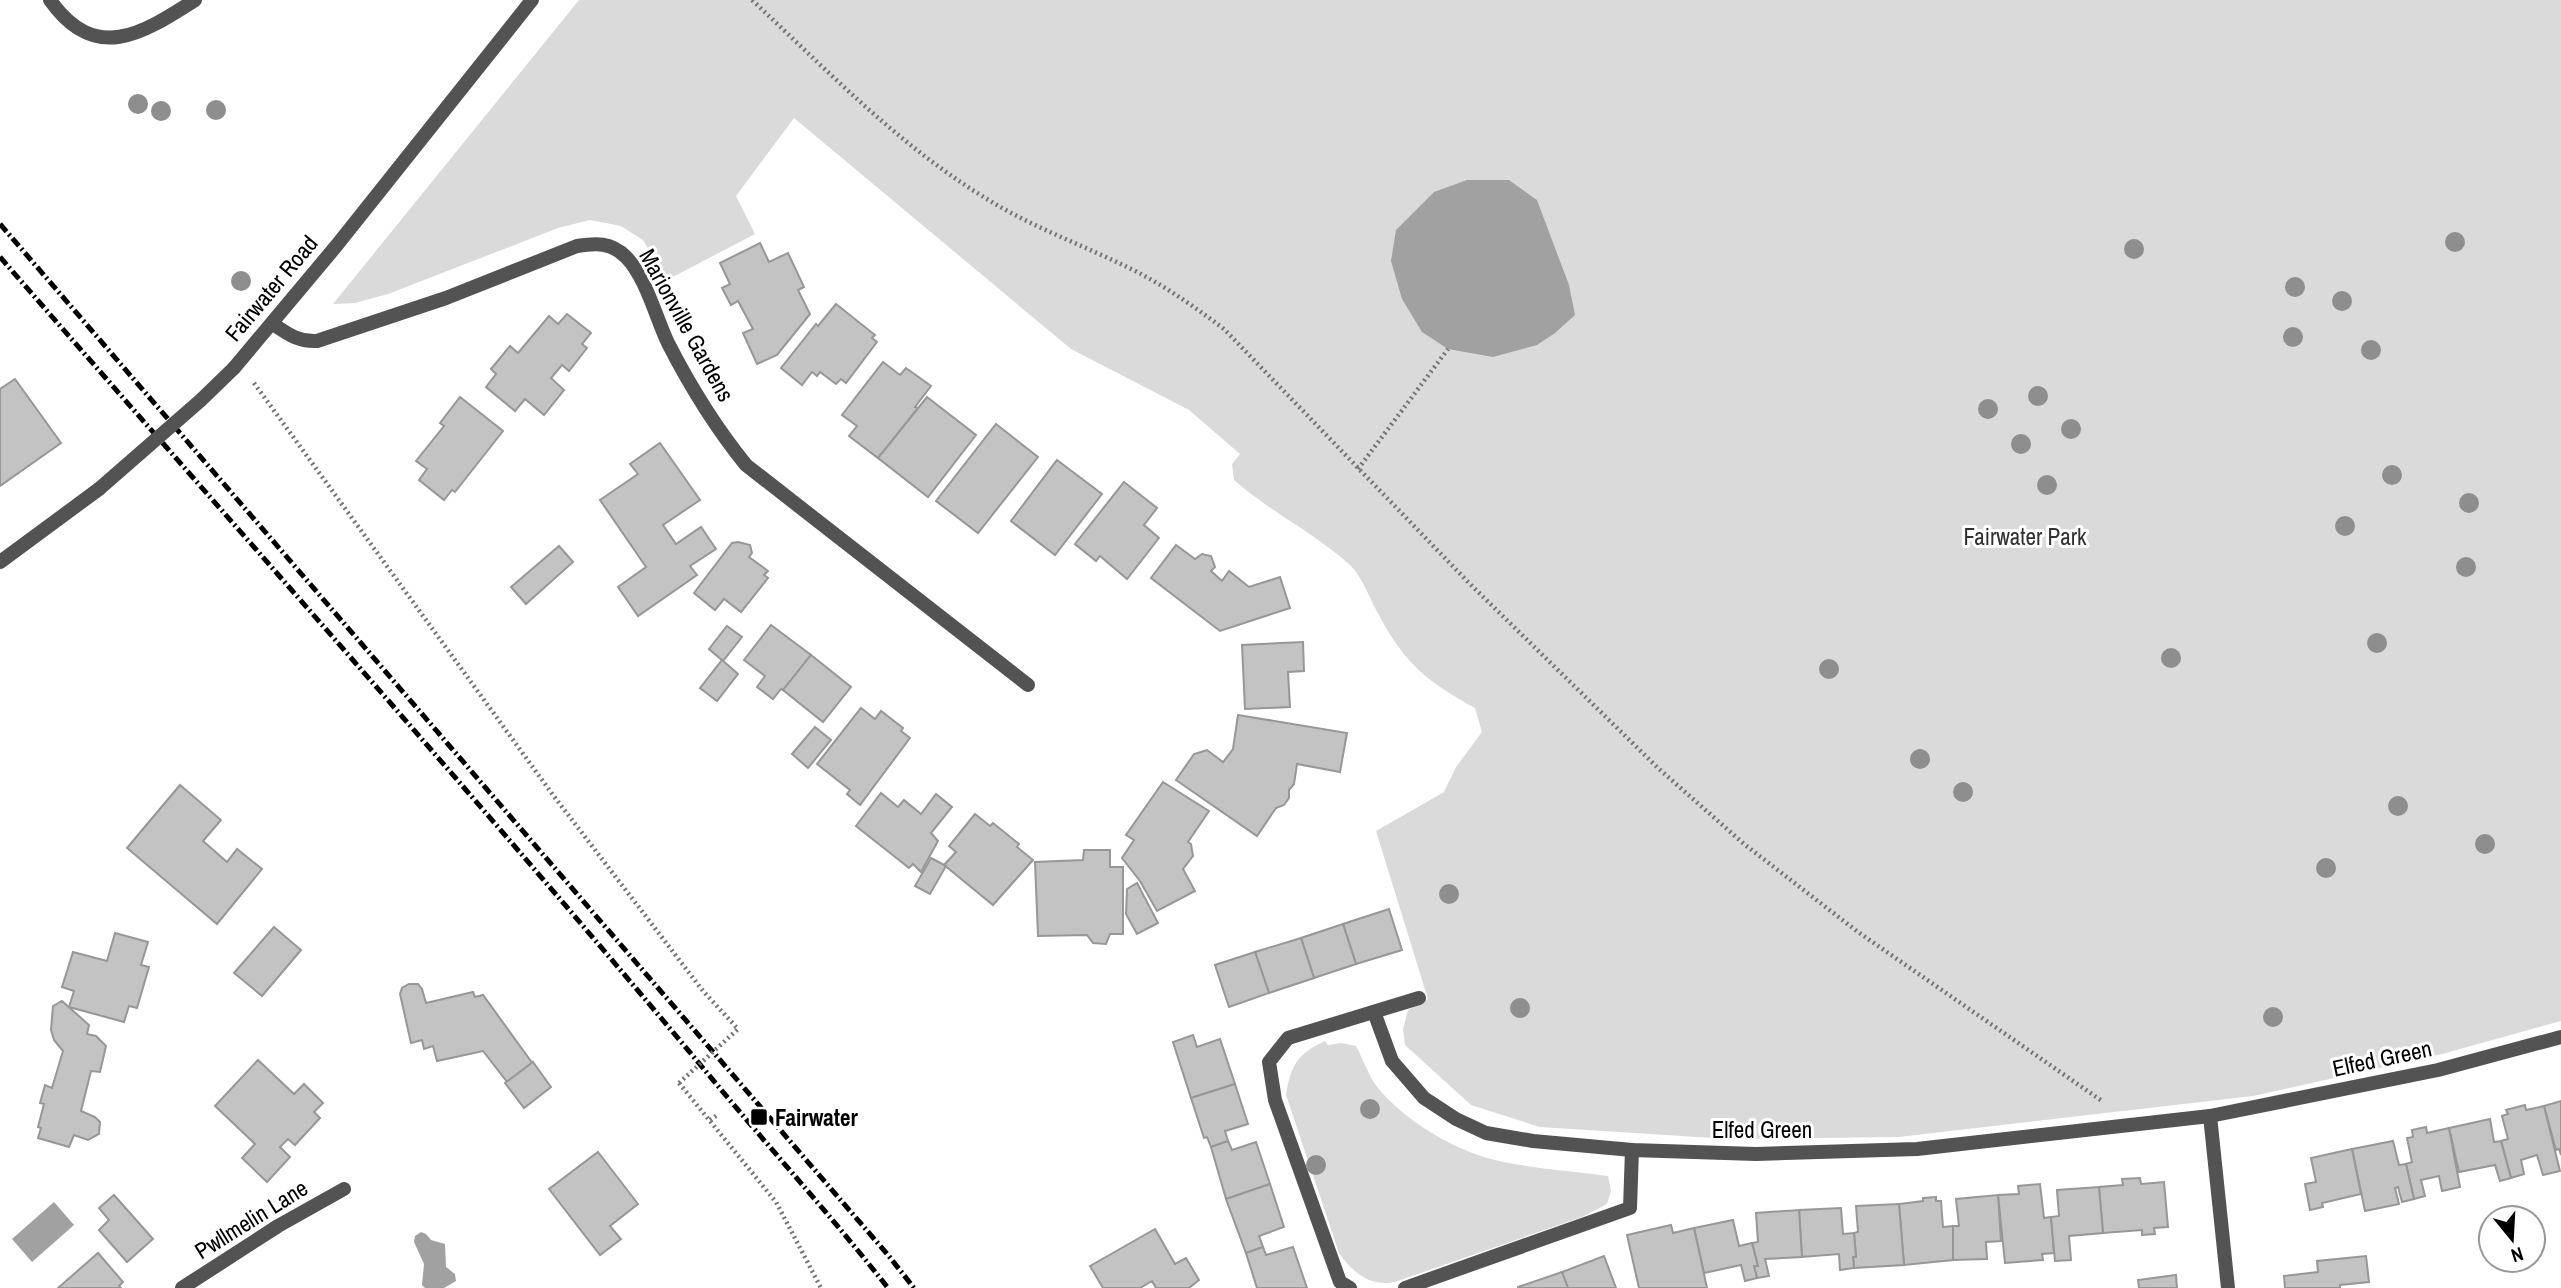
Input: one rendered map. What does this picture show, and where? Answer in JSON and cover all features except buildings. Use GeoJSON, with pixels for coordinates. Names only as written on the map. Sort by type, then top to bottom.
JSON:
{"type":"FeatureCollection","features":[{"type":"Feature","properties":{"kind":"street"},"geometry":{"type":"LineString","coordinates":[[50,0],[63,19],[74,27],[101,38],[117,38],[134,35],[195,0]]}},
{"type":"Feature","properties":{"kind":"street","name":"Fairwater Road"},"geometry":{"type":"LineString","coordinates":[[0,562],[99,489],[236,365],[272,324],[532,0]]}},
{"type":"Feature","properties":{"kind":"street","name":"Marionville Gardens"},"geometry":{"type":"LineString","coordinates":[[272,324],[294,339],[304,342],[317,341],[446,298],[577,246],[596,243],[615,248],[628,258],[638,273],[685,375],[746,465],[1028,685]]}},
{"type":"Feature","properties":{"kind":"street"},"geometry":{"type":"LineString","coordinates":[[1350,1288],[1340,1282],[1275,1100],[1269,1062],[1288,1038],[1419,998]]}},
{"type":"Feature","properties":{"kind":"street","name":"Elfed Green"},"geometry":{"type":"LineString","coordinates":[[1374,1012],[1392,1061],[1424,1098],[1456,1119],[1486,1133],[1533,1142],[1632,1150],[1756,1154],[1917,1149],[2210,1116],[2438,1070],[2561,1037]]}},
{"type":"Feature","properties":{"kind":"street"},"geometry":{"type":"LineString","coordinates":[[2210,1116],[2228,1288]]}},
{"type":"Feature","properties":{"kind":"street"},"geometry":{"type":"LineString","coordinates":[[1405,1288],[1630,1208],[1632,1150]]}},
{"type":"Feature","properties":{"kind":"street","name":"Pwllmelin Lane"},"geometry":{"type":"LineString","coordinates":[[182,1288],[278,1226],[344,1189]]}},
{"type":"Feature","properties":{"kind":"path"},"geometry":{"type":"LineString","coordinates":[[752,0],[873,115],[949,173],[988,200],[1182,297],[1223,329],[1469,583],[1658,768],[1744,844],[1858,932],[2137,1125]]}},
{"type":"Feature","properties":{"kind":"path"},"geometry":{"type":"LineString","coordinates":[[1358,469],[1448,349]]}},
{"type":"Feature","properties":{"kind":"path"},"geometry":{"type":"LineString","coordinates":[[236,365],[434,627],[553,795],[701,993],[738,1029],[679,1083],[776,1202],[821,1288]]}},
{"type":"Feature","properties":{"kind":"path"},"geometry":{"type":"LineString","coordinates":[[710,1120],[719,1114]]}},
{"type":"Feature","properties":{"kind":"green space","name":"Fairwater Park"},"geometry":{"type":"Polygon","coordinates":[[[579,0],[2561,0],[2561,1021],[2442,1054],[2253,1096],[1899,1137],[1728,1139],[1540,1127],[1471,1105],[1405,1045],[1403,1029],[1408,1010],[1428,999],[1376,831],[1444,792],[1456,767],[1482,732],[1475,708],[1444,690],[1409,660],[1390,634],[1351,566],[1234,480],[1232,464],[1240,454],[1189,410],[1071,349],[794,118],[736,196],[755,234],[667,280],[643,240],[621,226],[590,220],[558,228],[388,294],[355,303],[333,304],[579,0]]]}},
{"type":"Feature","properties":{"kind":"green space"},"geometry":{"type":"Polygon","coordinates":[[[1325,1041],[1328,1045],[1341,1043],[1356,1046],[1378,1088],[1398,1109],[1435,1135],[1490,1159],[1523,1166],[1608,1176],[1611,1191],[1607,1204],[1582,1217],[1398,1281],[1379,1283],[1365,1278],[1353,1270],[1339,1253],[1286,1095],[1290,1076],[1297,1062],[1308,1051],[1325,1041]]]}},
{"type":"Feature","properties":{"kind":"shaded area"},"geometry":{"type":"Polygon","coordinates":[[[1467,180],[1509,180],[1537,200],[1569,285],[1575,315],[1537,345],[1493,357],[1448,349],[1422,332],[1402,299],[1391,261],[1396,230],[1434,192],[1467,180]]]}},
{"type":"Feature","properties":{"kind":"shaded area"},"geometry":{"type":"Polygon","coordinates":[[[54,1202],[74,1225],[32,1262],[12,1239],[54,1202]]]}},
{"type":"Feature","properties":{"kind":"shaded area"},"geometry":{"type":"Polygon","coordinates":[[[421,1232],[431,1240],[445,1244],[446,1267],[455,1274],[456,1281],[444,1288],[425,1288],[422,1285],[424,1264],[414,1242],[415,1236],[421,1232]]]}},
{"type":"Feature","properties":{"kind":"railway"},"geometry":{"type":"LineString","coordinates":[[0,224],[914,1288]]}},
{"type":"Feature","properties":{"kind":"railway"},"geometry":{"type":"LineString","coordinates":[[0,257],[530,864],[888,1288]]}},
{"type":"Feature","properties":{"kind":"place","name":"Fairwater"},"geometry":{"type":"Point","coordinates":[759,1117]}}]}
